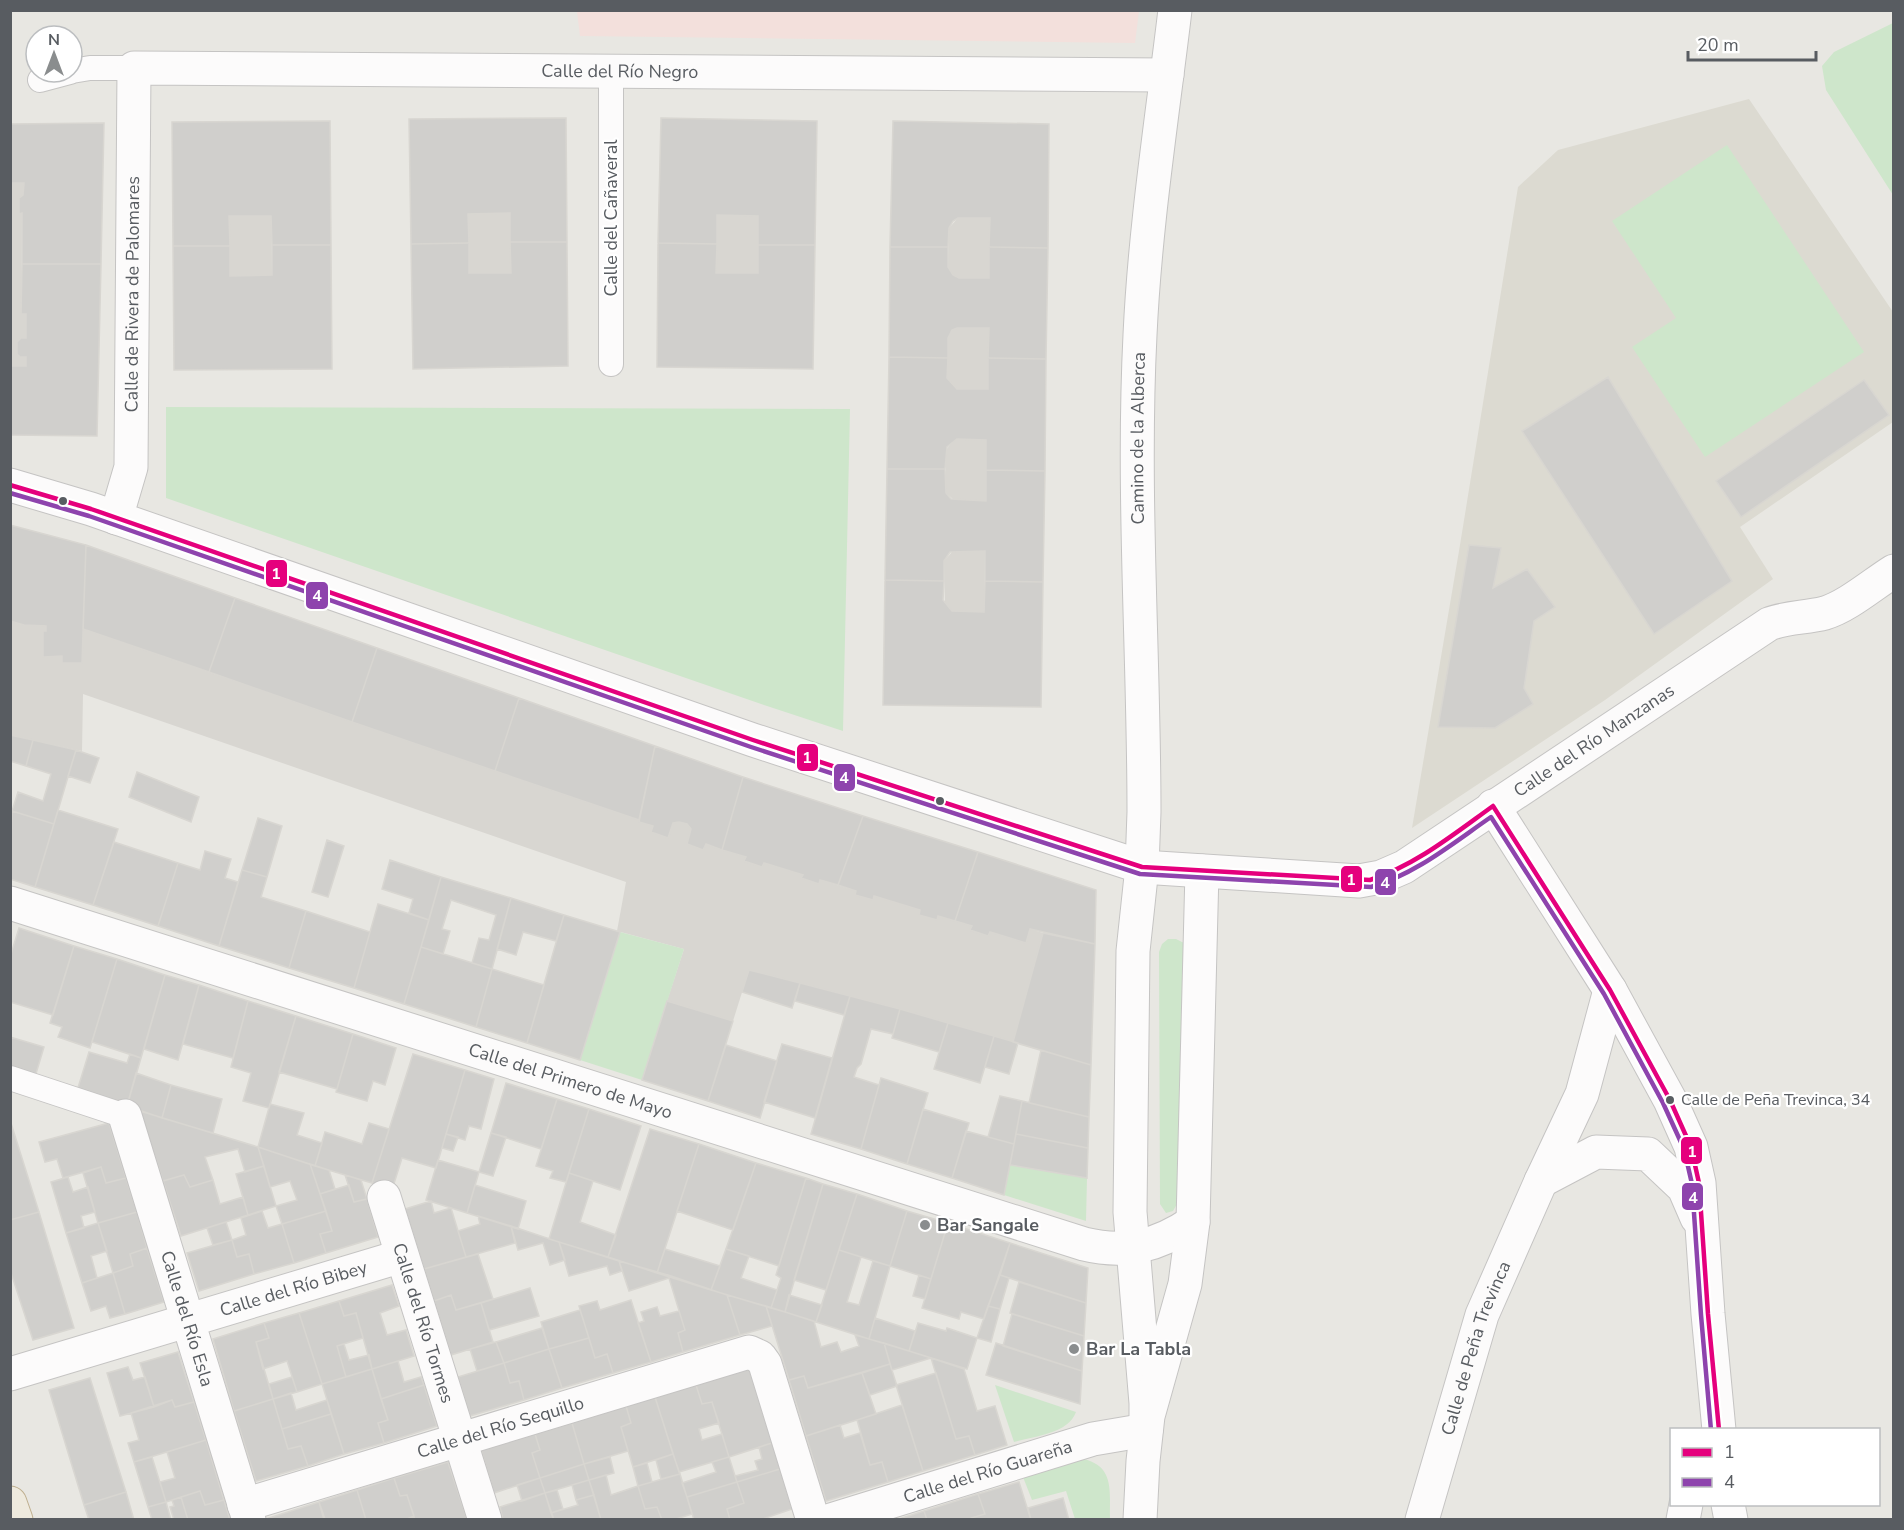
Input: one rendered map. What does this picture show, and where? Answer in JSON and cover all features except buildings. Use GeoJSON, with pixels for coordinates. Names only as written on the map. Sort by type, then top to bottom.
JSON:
{"type":"FeatureCollection","features":[{"type":"Feature","properties":{"kind":"highway"},"geometry":{"type":"LineString","coordinates":[[10,1503],[16,1520]]}},
{"type":"Feature","properties":{"kind":"street","name":"Camino de la Alberca"},"geometry":{"type":"LineString","coordinates":[[1146,1430],[1130,1212],[1133,951],[1142,867],[1144,784],[1137,469],[1138,402],[1144,273],[1150,206],[1175,10]]}},
{"type":"Feature","properties":{"kind":"street","name":"Calle del Río Negro"},"geometry":{"type":"LineString","coordinates":[[134,68],[1167,75]]}},
{"type":"Feature","properties":{"kind":"street","name":"Calle de Rivera de Palomares"},"geometry":{"type":"LineString","coordinates":[[116,518],[131,467],[134,68]]}},
{"type":"Feature","properties":{"kind":"street"},"geometry":{"type":"LineString","coordinates":[[10,485],[116,518],[753,740],[1142,867]]}},
{"type":"Feature","properties":{"kind":"street","name":"Calle del Río Manzanas"},"geometry":{"type":"LineString","coordinates":[[1142,867],[1370,880],[1382,877],[1404,867],[1769,624],[1780,620],[1821,614],[1837,608],[1893,571]]}},
{"type":"Feature","properties":{"kind":"street"},"geometry":{"type":"LineString","coordinates":[[1493,806],[1610,990],[1670,1100],[1691,1147],[1699,1183],[1719,1428]]}},
{"type":"Feature","properties":{"kind":"street"},"geometry":{"type":"LineString","coordinates":[[1140,1520],[1146,1430],[1150,1406],[1185,1284],[1193,1222],[1202,871]]}},
{"type":"Feature","properties":{"kind":"street","name":"Calle del Primero de Mayo"},"geometry":{"type":"LineString","coordinates":[[10,903],[1084,1244],[1110,1249],[1132,1247],[1161,1240],[1193,1222]]}},
{"type":"Feature","properties":{"kind":"street","name":"Calle de Peña Trevinca"},"geometry":{"type":"LineString","coordinates":[[1422,1520],[1482,1315],[1582,1094],[1610,990]]}},
{"type":"Feature","properties":{"kind":"street","name":"Calle del Río Esla"},"geometry":{"type":"LineString","coordinates":[[125,1116],[247,1512]]}},
{"type":"Feature","properties":{"kind":"street"},"geometry":{"type":"LineString","coordinates":[[1541,1181],[1596,1152],[1648,1154],[1684,1188],[1702,1230]]}},
{"type":"Feature","properties":{"kind":"street","name":"Calle del Río Tormes"},"geometry":{"type":"LineString","coordinates":[[384,1197],[485,1520]]}},
{"type":"Feature","properties":{"kind":"street","name":"Calle del Río Bibey"},"geometry":{"type":"LineString","coordinates":[[10,1374],[402,1256]]}},
{"type":"Feature","properties":{"kind":"street"},"geometry":{"type":"LineString","coordinates":[[1697,1428],[1708,1314]]}},
{"type":"Feature","properties":{"kind":"street","name":"Calle del Río Sequillo"},"geometry":{"type":"LineString","coordinates":[[247,1512],[459,1439],[744,1352],[757,1354],[765,1364],[813,1520]]}},
{"type":"Feature","properties":{"kind":"street","name":"Calle del Río Guareña"},"geometry":{"type":"LineString","coordinates":[[831,1520],[1093,1439],[1146,1430]]}},
{"type":"Feature","properties":{"kind":"lane","name":"Calle del Río Negro"},"geometry":{"type":"LineString","coordinates":[[84,69],[134,68]]}},
{"type":"Feature","properties":{"kind":"lane","name":"Calle del Cañaveral"},"geometry":{"type":"LineString","coordinates":[[611,71],[611,364]]}},
{"type":"Feature","properties":{"kind":"lane"},"geometry":{"type":"LineString","coordinates":[[10,1078],[125,1116]]}},
{"type":"Feature","properties":{"kind":"shaded area"},"geometry":{"type":"Polygon","coordinates":[[[577,10],[1139,11],[1135,43],[580,36],[577,10]]]}},
{"type":"Feature","properties":{"kind":"shaded area"},"geometry":{"type":"Polygon","coordinates":[[[1749,99],[1893,312],[1893,422],[1740,527],[1773,579],[1605,700],[1412,828],[1518,187],[1558,150],[1749,99]]]}},
{"type":"Feature","properties":{"kind":"shaded area"},"geometry":{"type":"Polygon","coordinates":[[[10,183],[24,183],[23,195],[19,198],[22,213],[21,314],[26,314],[26,338],[21,338],[17,342],[17,354],[20,357],[26,357],[26,366],[11,366],[10,183]]]}},
{"type":"Feature","properties":{"kind":"shaded area"},"geometry":{"type":"Polygon","coordinates":[[[510,213],[511,273],[469,273],[468,214],[510,213]]]}},
{"type":"Feature","properties":{"kind":"shaded area"},"geometry":{"type":"Polygon","coordinates":[[[717,215],[758,216],[758,273],[716,273],[717,215]]]}},
{"type":"Feature","properties":{"kind":"shaded area"},"geometry":{"type":"Polygon","coordinates":[[[229,216],[271,216],[272,275],[230,276],[229,216]]]}},
{"type":"Feature","properties":{"kind":"shaded area"},"geometry":{"type":"Polygon","coordinates":[[[958,218],[990,218],[989,278],[959,278],[953,275],[948,267],[949,228],[958,218]]]}},
{"type":"Feature","properties":{"kind":"shaded area"},"geometry":{"type":"Polygon","coordinates":[[[989,328],[988,389],[957,389],[947,378],[948,338],[952,330],[989,328]]]}},
{"type":"Feature","properties":{"kind":"shaded area"},"geometry":{"type":"Polygon","coordinates":[[[957,439],[986,440],[986,501],[954,500],[946,493],[946,450],[957,439]]]}},
{"type":"Feature","properties":{"kind":"shaded area"},"geometry":{"type":"Polygon","coordinates":[[[953,551],[985,551],[984,612],[952,611],[945,604],[944,561],[953,551]]]}},
{"type":"Feature","properties":{"kind":"shaded area"},"geometry":{"type":"Polygon","coordinates":[[[10,621],[23,625],[46,626],[46,631],[43,631],[43,656],[62,656],[62,663],[82,663],[83,629],[639,820],[653,826],[651,832],[668,838],[673,823],[687,824],[691,829],[687,844],[703,850],[706,844],[746,857],[745,861],[762,867],[764,863],[803,875],[802,878],[819,883],[820,880],[856,891],[855,895],[873,900],[874,896],[920,910],[919,915],[936,920],[938,916],[972,926],[971,930],[988,936],[990,932],[1030,929],[1043,933],[1013,1042],[900,1009],[749,970],[733,1021],[667,1001],[684,949],[617,931],[626,882],[83,694],[82,751],[11,735],[10,621]]]}},
{"type":"Feature","properties":{"kind":"green space"},"geometry":{"type":"Polygon","coordinates":[[[1893,23],[1893,195],[1826,90],[1822,66],[1834,52],[1893,23]]]}},
{"type":"Feature","properties":{"kind":"green space"},"geometry":{"type":"Polygon","coordinates":[[[1727,145],[1864,352],[1705,457],[1632,347],[1676,318],[1612,221],[1727,145]]]}},
{"type":"Feature","properties":{"kind":"green space"},"geometry":{"type":"Polygon","coordinates":[[[166,407],[850,409],[843,731],[166,498],[166,407]]]}},
{"type":"Feature","properties":{"kind":"green space"},"geometry":{"type":"Polygon","coordinates":[[[620,932],[684,949],[642,1080],[580,1060],[620,932]]]}},
{"type":"Feature","properties":{"kind":"green space"},"geometry":{"type":"Polygon","coordinates":[[[1168,939],[1176,939],[1184,943],[1177,1204],[1173,1211],[1166,1213],[1160,1204],[1159,952],[1162,944],[1168,939]]]}},
{"type":"Feature","properties":{"kind":"green space"},"geometry":{"type":"Polygon","coordinates":[[[1010,1165],[1087,1178],[1086,1221],[1004,1195],[1010,1165]]]}},
{"type":"Feature","properties":{"kind":"green space"},"geometry":{"type":"Polygon","coordinates":[[[995,1385],[1076,1412],[1066,1425],[1058,1430],[1014,1442],[995,1385]]]}},
{"type":"Feature","properties":{"kind":"green space"},"geometry":{"type":"Polygon","coordinates":[[[1083,1459],[1094,1463],[1106,1474],[1110,1491],[1110,1519],[1075,1519],[1066,1491],[1032,1500],[1023,1477],[1083,1459]]]}},
{"type":"Feature","properties":{"kind":"transit line","name":"1"},"geometry":{"type":"LineString","coordinates":[[10,485],[91,509],[753,740],[1142,867],[1370,880],[1419,857],[1493,806],[1610,990],[1670,1100],[1691,1147],[1699,1183],[1719,1428]]}},
{"type":"Feature","properties":{"kind":"transit line","name":"4"},"geometry":{"type":"LineString","coordinates":[[10,493],[89,516],[751,747],[1140,874],[1371,887],[1419,866],[1491,817],[1604,994],[1663,1103],[1684,1149],[1692,1184],[1711,1428]]}},
{"type":"Feature","properties":{"kind":"place","name":"Calle de Peña Trevinca, 34"},"geometry":{"type":"Point","coordinates":[1670,1100]}},
{"type":"Feature","properties":{"kind":"place","name":"Bar Sangale"},"geometry":{"type":"Point","coordinates":[925,1225]}},
{"type":"Feature","properties":{"kind":"place","name":"Bar La Tabla"},"geometry":{"type":"Point","coordinates":[1074,1349]}}]}
